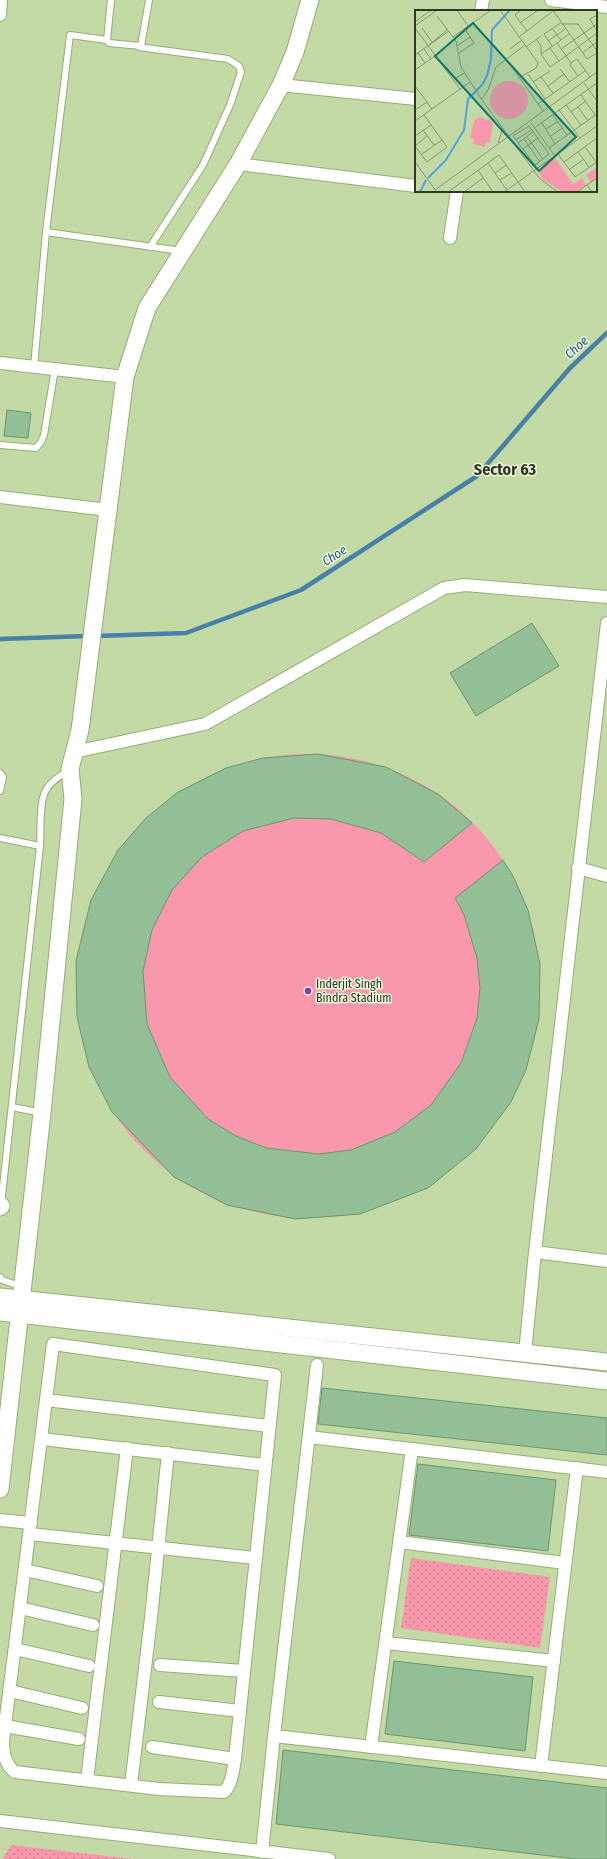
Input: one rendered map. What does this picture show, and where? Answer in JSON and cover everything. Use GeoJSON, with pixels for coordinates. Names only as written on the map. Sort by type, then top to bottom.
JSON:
{"type":"FeatureCollection","features":[{"type":"Feature","properties":{"kind":"street"},"geometry":{"type":"LineString","coordinates":[[0,15],[2,0]]}},
{"type":"Feature","properties":{"kind":"street"},"geometry":{"type":"LineString","coordinates":[[0,1489],[42,1113],[73,799],[70,769],[80,730],[125,377],[147,308],[238,164],[281,85],[295,52],[310,0]]}},
{"type":"Feature","properties":{"kind":"street"},"geometry":{"type":"LineString","coordinates":[[482,10],[483,0]]}},
{"type":"Feature","properties":{"kind":"street"},"geometry":{"type":"LineString","coordinates":[[551,0],[607,7]]}},
{"type":"Feature","properties":{"kind":"street"},"geometry":{"type":"LineString","coordinates":[[281,85],[415,99]]}},
{"type":"Feature","properties":{"kind":"street"},"geometry":{"type":"LineString","coordinates":[[238,164],[415,186]]}},
{"type":"Feature","properties":{"kind":"street"},"geometry":{"type":"LineString","coordinates":[[450,238],[457,192]]}},
{"type":"Feature","properties":{"kind":"street"},"geometry":{"type":"LineString","coordinates":[[0,363],[125,377]]}},
{"type":"Feature","properties":{"kind":"street"},"geometry":{"type":"LineString","coordinates":[[0,497],[108,510]]}},
{"type":"Feature","properties":{"kind":"street"},"geometry":{"type":"LineString","coordinates":[[74,752],[205,724],[444,588],[465,585],[607,597]]}},
{"type":"Feature","properties":{"kind":"street"},"geometry":{"type":"LineString","coordinates":[[525,1353],[578,868],[607,623]]}},
{"type":"Feature","properties":{"kind":"street"},"geometry":{"type":"LineString","coordinates":[[578,868],[607,876]]}},
{"type":"Feature","properties":{"kind":"street"},"geometry":{"type":"LineString","coordinates":[[535,1252],[607,1260]]}},
{"type":"Feature","properties":{"kind":"street"},"geometry":{"type":"LineString","coordinates":[[0,1297],[607,1380]]}},
{"type":"Feature","properties":{"kind":"street"},"geometry":{"type":"LineString","coordinates":[[0,1312],[22,1301],[607,1362]]}},
{"type":"Feature","properties":{"kind":"street"},"geometry":{"type":"LineString","coordinates":[[54,1344],[275,1375],[235,1759],[231,1781],[228,1788],[224,1792],[173,1790],[15,1772],[6,1762],[3,1750],[5,1726],[46,1400],[54,1344]]}},
{"type":"Feature","properties":{"kind":"street"},"geometry":{"type":"LineString","coordinates":[[262,1852],[317,1365]]}},
{"type":"Feature","properties":{"kind":"street"},"geometry":{"type":"LineString","coordinates":[[46,1400],[269,1426]]}},
{"type":"Feature","properties":{"kind":"street"},"geometry":{"type":"LineString","coordinates":[[309,1437],[607,1472]]}},
{"type":"Feature","properties":{"kind":"street"},"geometry":{"type":"LineString","coordinates":[[42,1439],[265,1465]]}},
{"type":"Feature","properties":{"kind":"street"},"geometry":{"type":"LineString","coordinates":[[87,1780],[127,1448]]}},
{"type":"Feature","properties":{"kind":"street"},"geometry":{"type":"LineString","coordinates":[[371,1747],[412,1449]]}},
{"type":"Feature","properties":{"kind":"street"},"geometry":{"type":"LineString","coordinates":[[131,1785],[168,1453]]}},
{"type":"Feature","properties":{"kind":"street"},"geometry":{"type":"LineString","coordinates":[[541,1766],[577,1468]]}},
{"type":"Feature","properties":{"kind":"street"},"geometry":{"type":"LineString","coordinates":[[0,1520],[30,1529],[116,1543],[255,1558]]}},
{"type":"Feature","properties":{"kind":"street"},"geometry":{"type":"LineString","coordinates":[[399,1542],[565,1563]]}},
{"type":"Feature","properties":{"kind":"street"},"geometry":{"type":"LineString","coordinates":[[25,1570],[97,1586]]}},
{"type":"Feature","properties":{"kind":"street"},"geometry":{"type":"LineString","coordinates":[[20,1608],[93,1625]]}},
{"type":"Feature","properties":{"kind":"street"},"geometry":{"type":"LineString","coordinates":[[386,1643],[554,1661]]}},
{"type":"Feature","properties":{"kind":"street"},"geometry":{"type":"LineString","coordinates":[[15,1649],[89,1666]]}},
{"type":"Feature","properties":{"kind":"street"},"geometry":{"type":"LineString","coordinates":[[160,1665],[244,1672]]}},
{"type":"Feature","properties":{"kind":"street"},"geometry":{"type":"LineString","coordinates":[[10,1690],[82,1708]]}},
{"type":"Feature","properties":{"kind":"street"},"geometry":{"type":"LineString","coordinates":[[159,1702],[240,1711]]}},
{"type":"Feature","properties":{"kind":"street"},"geometry":{"type":"LineString","coordinates":[[5,1726],[79,1739]]}},
{"type":"Feature","properties":{"kind":"street"},"geometry":{"type":"LineString","coordinates":[[274,1736],[607,1773]]}},
{"type":"Feature","properties":{"kind":"street"},"geometry":{"type":"LineString","coordinates":[[152,1747],[235,1759]]}},
{"type":"Feature","properties":{"kind":"street"},"geometry":{"type":"LineString","coordinates":[[0,1821],[329,1859]]}},
{"type":"Feature","properties":{"kind":"lane"},"geometry":{"type":"LineString","coordinates":[[107,40],[111,0]]}},
{"type":"Feature","properties":{"kind":"lane"},"geometry":{"type":"LineString","coordinates":[[139,47],[142,44],[148,0]]}},
{"type":"Feature","properties":{"kind":"lane"},"geometry":{"type":"LineString","coordinates":[[34,367],[46,232],[70,35],[107,40],[109,43],[228,59],[239,66],[241,72],[230,105],[202,165],[150,247]]}},
{"type":"Feature","properties":{"kind":"lane"},"geometry":{"type":"LineString","coordinates":[[46,232],[183,251]]}},
{"type":"Feature","properties":{"kind":"lane"},"geometry":{"type":"LineString","coordinates":[[0,445],[36,448],[41,442],[44,435],[55,369]]}},
{"type":"Feature","properties":{"kind":"lane"},"geometry":{"type":"LineString","coordinates":[[0,1208],[40,846],[43,800],[46,790],[53,781],[70,769]]}},
{"type":"Feature","properties":{"kind":"lane"},"geometry":{"type":"LineString","coordinates":[[0,773],[3,777],[0,791]]}},
{"type":"Feature","properties":{"kind":"lane"},"geometry":{"type":"LineString","coordinates":[[0,838],[40,846]]}},
{"type":"Feature","properties":{"kind":"lane"},"geometry":{"type":"LineString","coordinates":[[12,1106],[42,1113]]}},
{"type":"Feature","properties":{"kind":"lane"},"geometry":{"type":"LineString","coordinates":[[0,1277],[22,1301]]}},
{"type":"Feature","properties":{"kind":"shaded area","name":"Inderjit Singh Bindra Stadium"},"geometry":{"type":"Polygon","coordinates":[[[308,754],[353,758],[397,772],[417,781],[437,793],[472,822],[501,857],[513,877],[522,897],[536,941],[540,986],[536,1031],[522,1075],[513,1095],[501,1115],[472,1150],[437,1179],[417,1191],[397,1200],[353,1214],[308,1218],[263,1214],[219,1200],[199,1191],[179,1179],[144,1150],[115,1115],[103,1095],[94,1075],[80,1031],[76,986],[80,941],[94,897],[103,877],[115,857],[144,822],[179,793],[199,781],[219,772],[263,758],[308,754]]]}},
{"type":"Feature","properties":{"kind":"shaded area"},"geometry":{"type":"Polygon","coordinates":[[[411,1558],[550,1577],[540,1648],[401,1628],[411,1558]]]}},
{"type":"Feature","properties":{"kind":"shaded area"},"geometry":{"type":"Polygon","coordinates":[[[11,1845],[133,1859],[3,1859],[11,1845]]]}},
{"type":"Feature","properties":{"kind":"building"},"geometry":{"type":"Polygon","coordinates":[[[7,410],[31,413],[28,438],[4,436],[7,410]]]}},
{"type":"Feature","properties":{"kind":"building"},"geometry":{"type":"Polygon","coordinates":[[[532,623],[559,666],[476,716],[450,673],[532,623]]]}},
{"type":"Feature","properties":{"kind":"building"},"geometry":{"type":"Polygon","coordinates":[[[318,754],[386,767],[438,794],[472,823],[424,862],[381,833],[331,819],[294,818],[243,831],[202,857],[172,890],[152,930],[143,971],[147,1024],[170,1077],[208,1119],[236,1136],[266,1148],[319,1154],[351,1150],[395,1132],[431,1105],[461,1063],[477,1018],[480,988],[477,958],[464,915],[455,898],[503,860],[513,876],[528,910],[540,964],[539,1019],[526,1070],[511,1102],[476,1149],[428,1188],[360,1214],[295,1219],[227,1205],[174,1177],[112,1112],[89,1067],[77,1017],[76,961],[91,900],[118,850],[146,818],[178,792],[226,768],[263,758],[318,754]]]}},
{"type":"Feature","properties":{"kind":"building"},"geometry":{"type":"Polygon","coordinates":[[[322,1388],[607,1418],[607,1455],[318,1424],[322,1388]]]}},
{"type":"Feature","properties":{"kind":"building"},"geometry":{"type":"Polygon","coordinates":[[[418,1464],[556,1480],[548,1551],[409,1535],[418,1464]]]}},
{"type":"Feature","properties":{"kind":"building"},"geometry":{"type":"Polygon","coordinates":[[[394,1661],[533,1677],[525,1751],[385,1734],[394,1661]]]}},
{"type":"Feature","properties":{"kind":"building"},"geometry":{"type":"Polygon","coordinates":[[[283,1750],[607,1788],[607,1859],[576,1859],[276,1824],[283,1750]]]}},
{"type":"Feature","properties":{"kind":"waterway","name":"Choe"},"geometry":{"type":"LineString","coordinates":[[96,636],[186,633],[301,590],[477,476],[570,368],[607,333]]}},
{"type":"Feature","properties":{"kind":"waterway","name":"Choe"},"geometry":{"type":"LineString","coordinates":[[0,639],[88,636]]}},
{"type":"Feature","properties":{"kind":"place","name":"Inderjit Singh Bindra Stadium"},"geometry":{"type":"Point","coordinates":[308,991]}},
{"type":"Feature","properties":{"kind":"district","name":"Sector 63"},"geometry":{"type":"Point","coordinates":[505,469]}}]}
